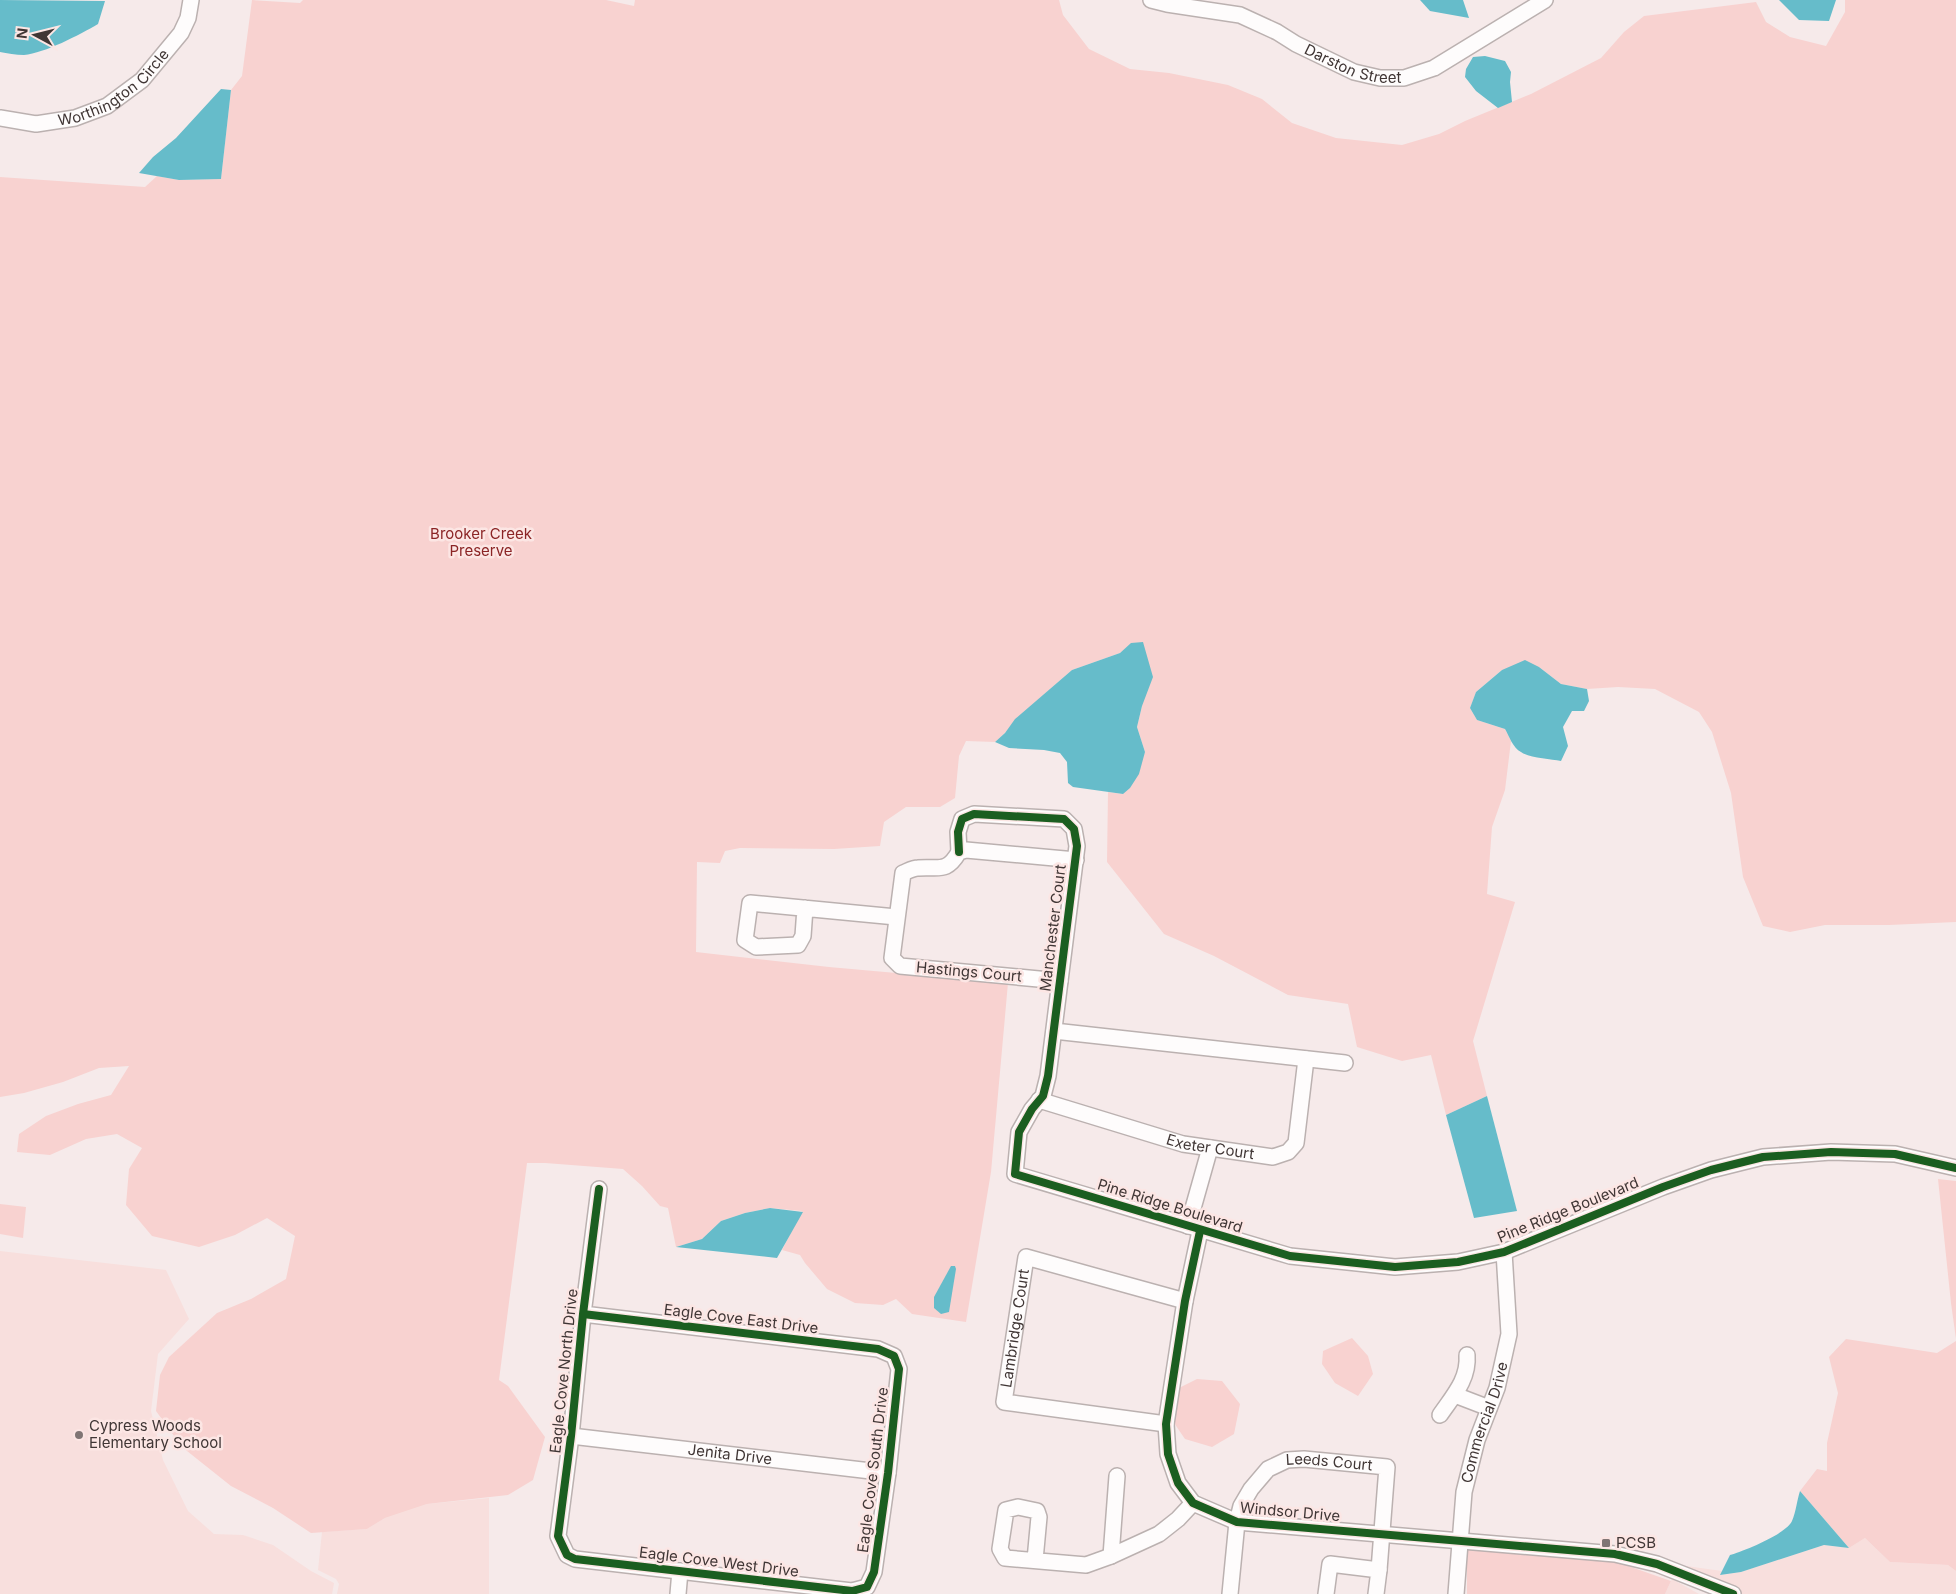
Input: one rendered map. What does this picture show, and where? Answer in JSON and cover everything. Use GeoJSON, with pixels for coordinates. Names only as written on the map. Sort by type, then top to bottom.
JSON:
{"type":"FeatureCollection","features":[{"type":"Feature","properties":{"kind":"street","name":"Worthington Circle"},"geometry":{"type":"LineString","coordinates":[[0,118],[36,124],[75,118],[107,106],[142,80],[181,33],[188,18],[191,0]]}},
{"type":"Feature","properties":{"kind":"street","name":"Darston Street"},"geometry":{"type":"LineString","coordinates":[[1151,0],[1240,15],[1354,72],[1380,78],[1404,78],[1434,68],[1545,0]]}},
{"type":"Feature","properties":{"kind":"street","name":"Manchester Court"},"geometry":{"type":"LineString","coordinates":[[1015,1174],[1019,1132],[1032,1109],[1043,1096],[1048,1076],[1076,860],[1077,846],[1074,828],[1064,819],[974,814],[962,819],[958,832],[958,852],[966,850],[1076,860]]}},
{"type":"Feature","properties":{"kind":"street","name":"Hastings Court"},"geometry":{"type":"LineString","coordinates":[[958,852],[953,862],[945,868],[917,868],[903,873],[892,958],[900,966],[1060,981]]}},
{"type":"Feature","properties":{"kind":"street"},"geometry":{"type":"LineString","coordinates":[[805,908],[896,917]]}},
{"type":"Feature","properties":{"kind":"street"},"geometry":{"type":"LineString","coordinates":[[1054,1031],[1345,1063]]}},
{"type":"Feature","properties":{"kind":"street","name":"Exeter Court"},"geometry":{"type":"LineString","coordinates":[[1039,1100],[1183,1144],[1273,1157],[1288,1152],[1296,1143],[1306,1059]]}},
{"type":"Feature","properties":{"kind":"street","name":"Windsor Drive"},"geometry":{"type":"LineString","coordinates":[[1210,1148],[1194,1228],[1166,1424],[1168,1454],[1178,1483],[1193,1503],[1237,1522],[1622,1556],[1657,1564],[1733,1594]]}},
{"type":"Feature","properties":{"kind":"street","name":"Pine Ridge Boulevard"},"geometry":{"type":"LineString","coordinates":[[1015,1174],[1290,1256],[1395,1267],[1458,1262],[1504,1252],[1663,1187],[1711,1170],[1764,1157],[1831,1152],[1894,1154],[1956,1168]]}},
{"type":"Feature","properties":{"kind":"street","name":"Eagle Cove North Drive"},"geometry":{"type":"LineString","coordinates":[[567,1555],[558,1536],[599,1189]]}},
{"type":"Feature","properties":{"kind":"street","name":"Commercial Drive"},"geometry":{"type":"LineString","coordinates":[[1456,1594],[1464,1492],[1477,1440],[1497,1388],[1509,1334],[1504,1252]]}},
{"type":"Feature","properties":{"kind":"street","name":"Lambridge Court"},"geometry":{"type":"LineString","coordinates":[[1166,1424],[1004,1402],[1026,1257],[1185,1301]]}},
{"type":"Feature","properties":{"kind":"street","name":"Eagle Cove East Drive"},"geometry":{"type":"LineString","coordinates":[[583,1314],[878,1350],[894,1356]]}},
{"type":"Feature","properties":{"kind":"street"},"geometry":{"type":"LineString","coordinates":[[1440,1415],[1463,1381],[1467,1355]]}},
{"type":"Feature","properties":{"kind":"street","name":"Eagle Cove South Drive"},"geometry":{"type":"LineString","coordinates":[[867,1587],[874,1572],[888,1473],[899,1369],[894,1356]]}},
{"type":"Feature","properties":{"kind":"street"},"geometry":{"type":"LineString","coordinates":[[1455,1395],[1489,1408]]}},
{"type":"Feature","properties":{"kind":"street","name":"Jenita Drive"},"geometry":{"type":"LineString","coordinates":[[571,1436],[888,1473]]}},
{"type":"Feature","properties":{"kind":"street","name":"Leeds Court"},"geometry":{"type":"LineString","coordinates":[[1237,1522],[1241,1506],[1251,1489],[1268,1469],[1287,1460],[1304,1459],[1387,1467],[1382,1534]]}},
{"type":"Feature","properties":{"kind":"street"},"geometry":{"type":"LineString","coordinates":[[1111,1556],[1117,1476]]}},
{"type":"Feature","properties":{"kind":"street"},"geometry":{"type":"LineString","coordinates":[[1035,1560],[1086,1565],[1111,1556],[1159,1534],[1178,1519],[1193,1503]]}},
{"type":"Feature","properties":{"kind":"street"},"geometry":{"type":"LineString","coordinates":[[1230,1594],[1237,1522]]}},
{"type":"Feature","properties":{"kind":"street"},"geometry":{"type":"LineString","coordinates":[[1376,1594],[1382,1534]]}},
{"type":"Feature","properties":{"kind":"street","name":"Eagle Cove West Drive"},"geometry":{"type":"LineString","coordinates":[[567,1555],[575,1559],[852,1591],[867,1587]]}},
{"type":"Feature","properties":{"kind":"street"},"geometry":{"type":"LineString","coordinates":[[1326,1594],[1330,1564],[1379,1570]]}},
{"type":"Feature","properties":{"kind":"street"},"geometry":{"type":"LineString","coordinates":[[678,1594],[680,1571]]}},
{"type":"Feature","properties":{"kind":"shaded area","name":"Cypress Woods Elementary School"},"geometry":{"type":"Polygon","coordinates":[[[0,1251],[166,1270],[189,1319],[158,1354],[151,1411],[163,1460],[188,1511],[214,1534],[243,1535],[273,1545],[311,1571],[334,1583],[332,1594],[0,1594],[0,1251]]]}},
{"type":"Feature","properties":{"kind":"shaded area"},"geometry":{"type":"Polygon","coordinates":[[[489,1498],[489,1594],[337,1594],[339,1584],[336,1579],[318,1570],[322,1532],[367,1529],[385,1518],[427,1504],[489,1498]]]}},
{"type":"Feature","properties":{"kind":"shaded area"},"geometry":{"type":"Polygon","coordinates":[[[1865,1538],[1890,1562],[1948,1565],[1956,1571],[1956,1594],[1720,1594],[1679,1565],[1722,1571],[1721,1575],[1741,1572],[1824,1545],[1849,1548],[1865,1538]]]}},
{"type":"Feature","properties":{"kind":"shaded area"},"geometry":{"type":"Polygon","coordinates":[[[1672,1579],[1699,1594],[1665,1594],[1672,1579]]]}},
{"type":"Feature","properties":{"kind":"green space","name":"Brooker Creek Preserve"},"geometry":{"type":"Polygon","coordinates":[[[252,0],[300,3],[303,0],[606,0],[634,6],[635,0],[1059,0],[1063,15],[1089,49],[1130,69],[1169,73],[1228,85],[1262,99],[1292,123],[1336,138],[1402,145],[1439,134],[1465,121],[1531,94],[1601,58],[1624,32],[1644,16],[1756,2],[1766,22],[1790,37],[1826,46],[1845,12],[1845,0],[1956,0],[1956,922],[1825,925],[1790,932],[1763,926],[1743,877],[1731,793],[1712,732],[1699,712],[1655,689],[1618,687],[1587,689],[1561,684],[1539,667],[1502,670],[1476,692],[1470,708],[1477,720],[1505,729],[1511,741],[1505,790],[1492,827],[1487,894],[1515,902],[1473,1041],[1487,1096],[1446,1115],[1431,1055],[1402,1061],[1357,1047],[1348,1004],[1288,995],[1214,956],[1164,934],[1107,862],[1108,792],[1123,794],[1145,752],[1137,727],[1142,706],[1131,644],[1120,653],[1072,670],[1016,719],[995,742],[966,741],[959,756],[955,798],[940,807],[906,807],[884,822],[880,846],[834,849],[740,848],[725,851],[720,863],[697,862],[696,952],[829,967],[1008,983],[991,1172],[966,1322],[912,1314],[896,1299],[883,1305],[855,1303],[827,1289],[800,1255],[782,1250],[802,1211],[770,1208],[745,1213],[721,1221],[702,1239],[676,1247],[668,1208],[660,1206],[623,1169],[527,1163],[499,1380],[508,1386],[545,1437],[533,1480],[508,1495],[427,1504],[385,1518],[367,1529],[311,1533],[273,1508],[231,1486],[182,1447],[156,1411],[160,1375],[169,1357],[217,1313],[251,1299],[286,1279],[295,1236],[267,1218],[235,1235],[199,1247],[152,1236],[126,1205],[129,1169],[142,1148],[117,1134],[86,1139],[50,1155],[17,1152],[19,1134],[46,1116],[78,1104],[111,1095],[129,1066],[99,1068],[63,1082],[24,1093],[0,1097],[0,177],[145,187],[157,176],[179,180],[221,179],[231,90],[242,76],[252,0]]]}},
{"type":"Feature","properties":{"kind":"green space"},"geometry":{"type":"Polygon","coordinates":[[[1938,1179],[1956,1181],[1956,1339],[1951,1303],[1938,1179]]]}},
{"type":"Feature","properties":{"kind":"green space"},"geometry":{"type":"Polygon","coordinates":[[[0,1204],[26,1207],[23,1238],[0,1234],[0,1204]]]}},
{"type":"Feature","properties":{"kind":"green space"},"geometry":{"type":"Polygon","coordinates":[[[1352,1338],[1368,1356],[1373,1374],[1358,1396],[1335,1383],[1322,1364],[1323,1351],[1352,1338]]]}},
{"type":"Feature","properties":{"kind":"green space"},"geometry":{"type":"Polygon","coordinates":[[[1846,1339],[1937,1353],[1956,1341],[1956,1571],[1948,1565],[1890,1562],[1865,1538],[1849,1548],[1800,1491],[1817,1469],[1827,1471],[1827,1443],[1838,1393],[1829,1357],[1846,1339]]]}},
{"type":"Feature","properties":{"kind":"green space"},"geometry":{"type":"Polygon","coordinates":[[[1197,1379],[1222,1381],[1240,1404],[1234,1434],[1212,1447],[1185,1439],[1172,1420],[1177,1389],[1197,1379]]]}},
{"type":"Feature","properties":{"kind":"green space"},"geometry":{"type":"Polygon","coordinates":[[[1467,1549],[1611,1560],[1671,1581],[1665,1594],[1467,1594],[1467,1549]]]}},
{"type":"Feature","properties":{"kind":"water"},"geometry":{"type":"Polygon","coordinates":[[[0,0],[105,1],[98,24],[52,47],[24,55],[0,52],[0,0]]]}},
{"type":"Feature","properties":{"kind":"water"},"geometry":{"type":"Polygon","coordinates":[[[1420,0],[1463,0],[1469,18],[1430,11],[1420,0]]]}},
{"type":"Feature","properties":{"kind":"water"},"geometry":{"type":"Polygon","coordinates":[[[1779,0],[1836,0],[1829,21],[1799,20],[1779,0]]]}},
{"type":"Feature","properties":{"kind":"water"},"geometry":{"type":"Polygon","coordinates":[[[1485,56],[1505,61],[1511,72],[1512,102],[1498,108],[1476,91],[1465,77],[1466,69],[1473,57],[1485,56]]]}},
{"type":"Feature","properties":{"kind":"water"},"geometry":{"type":"Polygon","coordinates":[[[221,89],[231,90],[221,179],[179,180],[139,173],[153,157],[176,138],[221,89]]]}},
{"type":"Feature","properties":{"kind":"water"},"geometry":{"type":"Polygon","coordinates":[[[1143,642],[1153,677],[1142,706],[1137,727],[1145,752],[1139,774],[1130,788],[1123,794],[1073,787],[1068,783],[1067,762],[1060,753],[1009,748],[995,742],[1005,733],[1015,719],[1072,670],[1120,653],[1131,643],[1143,642]]]}},
{"type":"Feature","properties":{"kind":"water"},"geometry":{"type":"Polygon","coordinates":[[[1525,660],[1539,667],[1561,684],[1587,689],[1589,701],[1584,711],[1572,711],[1563,727],[1568,746],[1561,761],[1534,757],[1521,752],[1513,745],[1505,729],[1477,720],[1470,708],[1476,692],[1502,670],[1525,660]]]}},
{"type":"Feature","properties":{"kind":"water"},"geometry":{"type":"Polygon","coordinates":[[[1487,1096],[1517,1211],[1474,1218],[1446,1115],[1487,1096]]]}},
{"type":"Feature","properties":{"kind":"water"},"geometry":{"type":"Polygon","coordinates":[[[770,1208],[803,1212],[777,1258],[676,1247],[702,1239],[721,1221],[745,1213],[770,1208]]]}},
{"type":"Feature","properties":{"kind":"water"},"geometry":{"type":"Polygon","coordinates":[[[951,1266],[955,1266],[956,1269],[949,1312],[941,1314],[934,1308],[934,1297],[951,1266]]]}},
{"type":"Feature","properties":{"kind":"water"},"geometry":{"type":"Polygon","coordinates":[[[1800,1491],[1849,1548],[1824,1545],[1741,1572],[1720,1575],[1730,1555],[1764,1541],[1788,1526],[1792,1521],[1800,1491]]]}},
{"type":"Feature","properties":{"kind":"cycle path"},"geometry":{"type":"LineString","coordinates":[[959,852],[958,832],[962,819],[974,814],[1064,819],[1074,829],[1077,846],[1048,1076],[1043,1096],[1032,1109],[1019,1132],[1015,1174],[1290,1256],[1395,1267],[1458,1262],[1504,1252],[1663,1187],[1711,1170],[1763,1157],[1831,1152],[1895,1154],[1956,1168]]}},
{"type":"Feature","properties":{"kind":"cycle path"},"geometry":{"type":"LineString","coordinates":[[583,1314],[878,1349],[894,1356],[899,1369],[888,1473],[874,1572],[867,1587],[852,1591],[575,1559],[567,1555],[558,1536],[571,1436],[583,1314],[599,1189]]}},
{"type":"Feature","properties":{"kind":"cycle path"},"geometry":{"type":"LineString","coordinates":[[1200,1231],[1185,1301],[1166,1424],[1168,1454],[1178,1483],[1193,1503],[1237,1522],[1615,1554],[1657,1564],[1733,1594]]}},
{"type":"Feature","properties":{"kind":"place","name":"Cypress Woods Elementary School"},"geometry":{"type":"Point","coordinates":[79,1435]}},
{"type":"Feature","properties":{"kind":"place","name":"PCSB"},"geometry":{"type":"Point","coordinates":[1606,1543]}}]}
